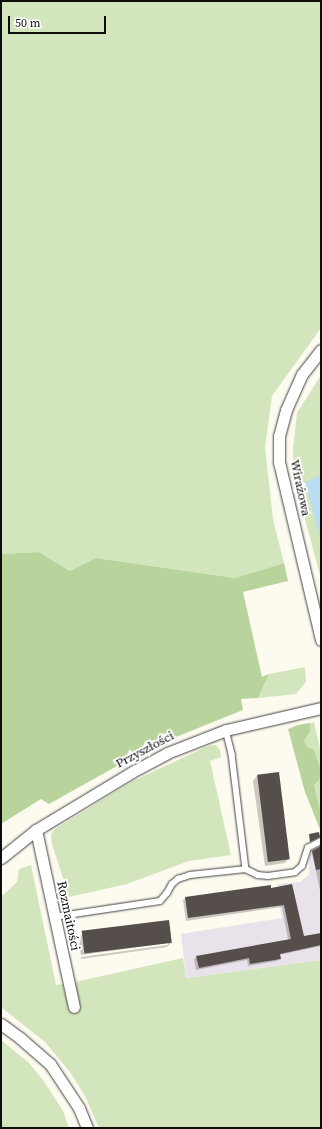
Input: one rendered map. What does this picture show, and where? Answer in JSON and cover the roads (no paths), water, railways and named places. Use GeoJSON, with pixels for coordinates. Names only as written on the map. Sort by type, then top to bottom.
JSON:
{"type":"FeatureCollection","features":[{"type":"Feature","properties":{"kind":"street","name":"Wirażowa"},"geometry":{"type":"LineString","coordinates":[[321,350],[302,374],[286,410],[279,436],[279,462],[321,640]]}},
{"type":"Feature","properties":{"kind":"street","name":"Przyszłości"},"geometry":{"type":"LineString","coordinates":[[1,858],[36,830],[132,772],[167,753],[226,730],[254,722],[321,708]]}},
{"type":"Feature","properties":{"kind":"street","name":"Rozmaitości"},"geometry":{"type":"LineString","coordinates":[[36,830],[74,1007]]}},
{"type":"Feature","properties":{"kind":"street"},"geometry":{"type":"LineString","coordinates":[[1,1024],[26,1042],[50,1064],[79,1108],[87,1128]]}},
{"type":"Feature","properties":{"kind":"lane"},"geometry":{"type":"LineString","coordinates":[[226,730],[232,754],[246,869]]}},
{"type":"Feature","properties":{"kind":"lane"},"geometry":{"type":"LineString","coordinates":[[54,918],[155,902],[164,897],[169,887],[178,879],[190,875],[246,869],[258,875],[268,876],[295,872],[302,866],[308,848],[321,841]]}},
{"type":"Feature","properties":{"kind":"water"},"geometry":{"type":"Polygon","coordinates":[[[321,475],[321,541],[305,482],[321,475]]]}}]}
